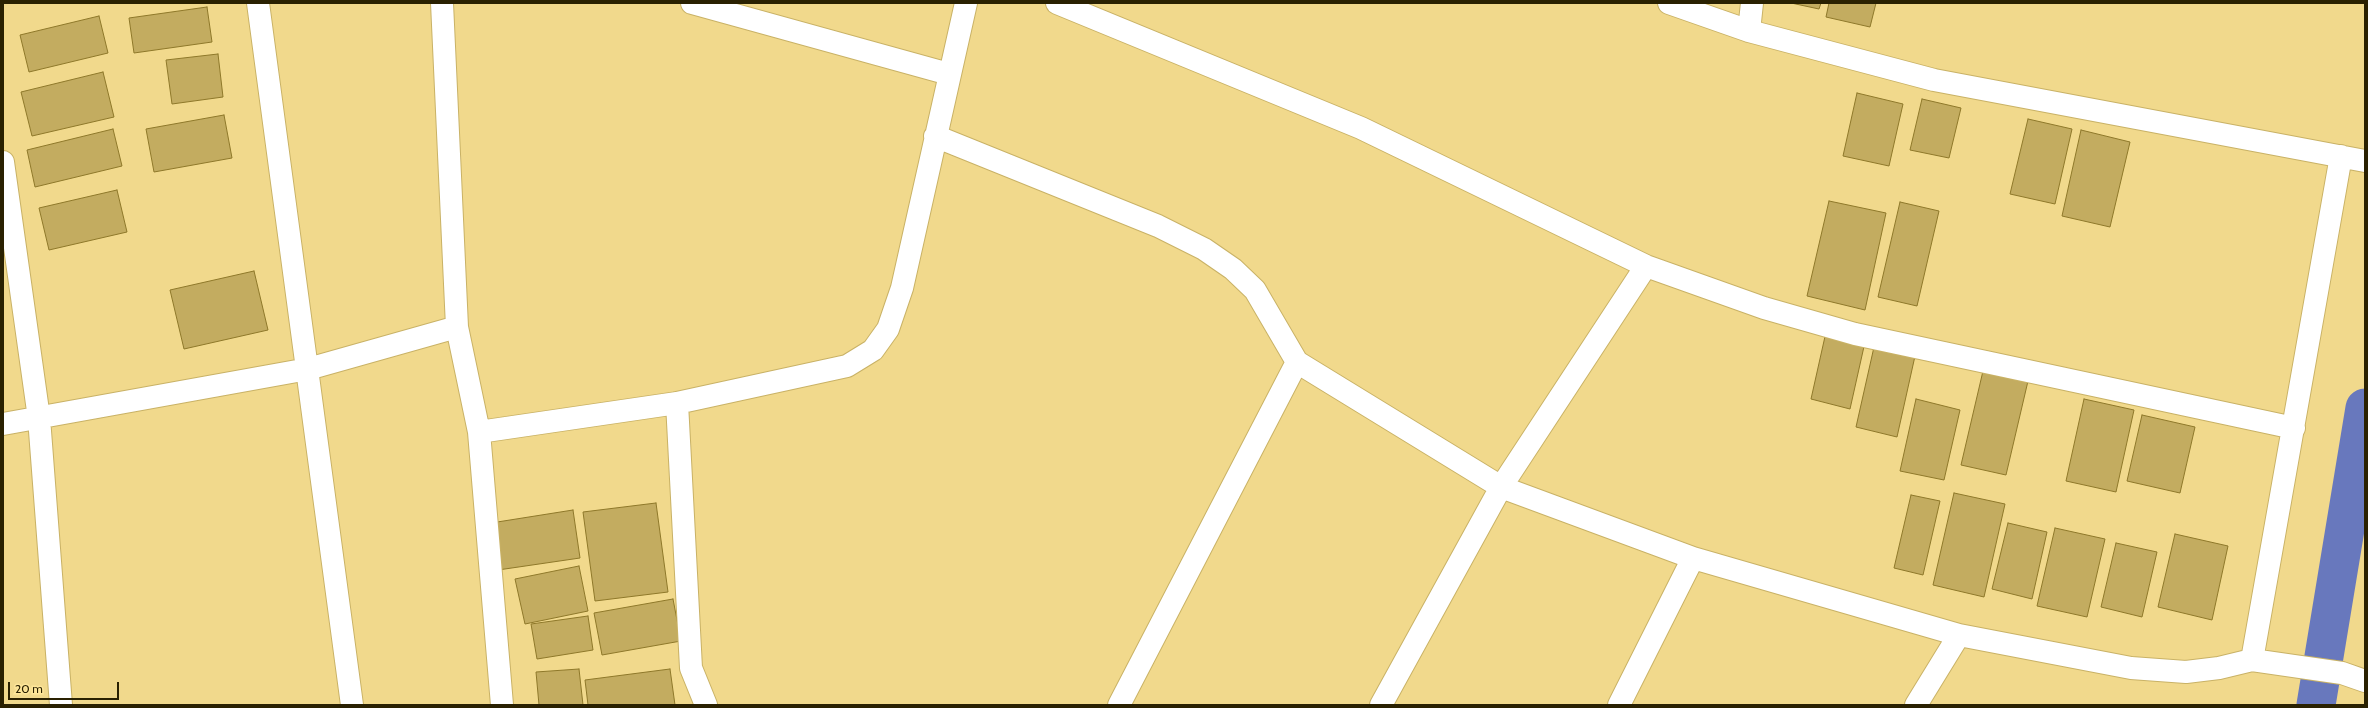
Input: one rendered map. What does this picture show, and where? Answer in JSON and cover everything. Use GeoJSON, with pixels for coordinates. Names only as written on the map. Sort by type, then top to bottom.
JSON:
{"type":"FeatureCollection","features":[{"type":"Feature","properties":{"kind":"street"},"geometry":{"type":"LineString","coordinates":[[258,3],[352,705]]}},
{"type":"Feature","properties":{"kind":"street"},"geometry":{"type":"LineString","coordinates":[[442,3],[457,327],[479,432],[502,705]]}},
{"type":"Feature","properties":{"kind":"street"},"geometry":{"type":"LineString","coordinates":[[692,3],[949,74]]}},
{"type":"Feature","properties":{"kind":"street"},"geometry":{"type":"LineString","coordinates":[[479,432],[677,403],[847,366],[873,350],[888,329],[902,288],[966,3]]}},
{"type":"Feature","properties":{"kind":"street"},"geometry":{"type":"LineString","coordinates":[[1057,3],[1361,128],[1646,266],[1764,308],[1855,334],[2294,428]]}},
{"type":"Feature","properties":{"kind":"street"},"geometry":{"type":"LineString","coordinates":[[1669,3],[1748,31],[1934,80],[2350,158],[2294,428],[2252,660]]}},
{"type":"Feature","properties":{"kind":"street"},"geometry":{"type":"LineString","coordinates":[[1748,31],[1752,3]]}},
{"type":"Feature","properties":{"kind":"street"},"geometry":{"type":"LineString","coordinates":[[935,136],[1158,226],[1204,249],[1233,269],[1255,290],[1297,362],[1501,487],[1693,558],[1959,635],[2131,668],[2186,672],[2219,668],[2252,660],[2342,673],[2365,681]]}},
{"type":"Feature","properties":{"kind":"street"},"geometry":{"type":"LineString","coordinates":[[3,162],[39,418],[60,705]]}},
{"type":"Feature","properties":{"kind":"street"},"geometry":{"type":"LineString","coordinates":[[1382,705],[1501,487],[1646,266]]}},
{"type":"Feature","properties":{"kind":"street"},"geometry":{"type":"LineString","coordinates":[[3,424],[308,369],[457,327]]}},
{"type":"Feature","properties":{"kind":"street"},"geometry":{"type":"LineString","coordinates":[[1119,705],[1297,362]]}},
{"type":"Feature","properties":{"kind":"street"},"geometry":{"type":"LineString","coordinates":[[677,403],[691,668],[706,705]]}},
{"type":"Feature","properties":{"kind":"street"},"geometry":{"type":"LineString","coordinates":[[1618,705],[1693,558]]}},
{"type":"Feature","properties":{"kind":"street"},"geometry":{"type":"LineString","coordinates":[[1916,705],[1959,635]]}},
{"type":"Feature","properties":{"kind":"building"},"geometry":{"type":"Polygon","coordinates":[[[1791,3],[1821,3],[1819,9],[1791,3]]]}},
{"type":"Feature","properties":{"kind":"building"},"geometry":{"type":"Polygon","coordinates":[[[1829,3],[1876,3],[1870,27],[1826,17],[1829,3]]]}},
{"type":"Feature","properties":{"kind":"building"},"geometry":{"type":"Polygon","coordinates":[[[207,7],[212,42],[134,53],[129,18],[207,7]]]}},
{"type":"Feature","properties":{"kind":"building"},"geometry":{"type":"Polygon","coordinates":[[[99,16],[108,53],[29,72],[20,35],[99,16]]]}},
{"type":"Feature","properties":{"kind":"building"},"geometry":{"type":"Polygon","coordinates":[[[218,54],[223,97],[172,104],[166,60],[218,54]]]}},
{"type":"Feature","properties":{"kind":"building"},"geometry":{"type":"Polygon","coordinates":[[[103,72],[114,117],[32,136],[21,92],[103,72]]]}},
{"type":"Feature","properties":{"kind":"building"},"geometry":{"type":"Polygon","coordinates":[[[1857,93],[1903,104],[1889,166],[1843,156],[1857,93]]]}},
{"type":"Feature","properties":{"kind":"building"},"geometry":{"type":"Polygon","coordinates":[[[1922,99],[1961,108],[1949,158],[1910,150],[1922,99]]]}},
{"type":"Feature","properties":{"kind":"building"},"geometry":{"type":"Polygon","coordinates":[[[224,115],[232,158],[154,172],[146,129],[224,115]]]}},
{"type":"Feature","properties":{"kind":"building"},"geometry":{"type":"Polygon","coordinates":[[[2028,119],[2072,129],[2055,204],[2010,194],[2028,119]]]}},
{"type":"Feature","properties":{"kind":"building"},"geometry":{"type":"Polygon","coordinates":[[[113,129],[122,166],[35,187],[27,150],[113,129]]]}},
{"type":"Feature","properties":{"kind":"building"},"geometry":{"type":"Polygon","coordinates":[[[2081,130],[2130,142],[2110,227],[2062,216],[2081,130]]]}},
{"type":"Feature","properties":{"kind":"building"},"geometry":{"type":"Polygon","coordinates":[[[117,190],[127,232],[49,250],[39,208],[117,190]]]}},
{"type":"Feature","properties":{"kind":"building"},"geometry":{"type":"Polygon","coordinates":[[[1829,201],[1886,213],[1865,310],[1807,296],[1829,201]]]}},
{"type":"Feature","properties":{"kind":"building"},"geometry":{"type":"Polygon","coordinates":[[[1900,202],[1939,211],[1917,306],[1878,297],[1900,202]]]}},
{"type":"Feature","properties":{"kind":"building"},"geometry":{"type":"Polygon","coordinates":[[[254,271],[268,330],[184,349],[170,290],[254,271]]]}},
{"type":"Feature","properties":{"kind":"building"},"geometry":{"type":"Polygon","coordinates":[[[1826,332],[1865,342],[1850,409],[1811,399],[1826,332]]]}},
{"type":"Feature","properties":{"kind":"building"},"geometry":{"type":"Polygon","coordinates":[[[1874,347],[1915,356],[1897,437],[1856,427],[1874,347]]]}},
{"type":"Feature","properties":{"kind":"building"},"geometry":{"type":"Polygon","coordinates":[[[1983,371],[2028,381],[2006,475],[1961,465],[1983,371]]]}},
{"type":"Feature","properties":{"kind":"building"},"geometry":{"type":"Polygon","coordinates":[[[1916,399],[1960,410],[1944,480],[1900,471],[1916,399]]]}},
{"type":"Feature","properties":{"kind":"building"},"geometry":{"type":"Polygon","coordinates":[[[2084,399],[2134,410],[2116,492],[2066,481],[2084,399]]]}},
{"type":"Feature","properties":{"kind":"building"},"geometry":{"type":"Polygon","coordinates":[[[2142,415],[2195,427],[2180,493],[2127,481],[2142,415]]]}},
{"type":"Feature","properties":{"kind":"building"},"geometry":{"type":"Polygon","coordinates":[[[1954,493],[2005,504],[1984,597],[1933,585],[1954,493]]]}},
{"type":"Feature","properties":{"kind":"building"},"geometry":{"type":"Polygon","coordinates":[[[1911,495],[1940,501],[1923,575],[1894,568],[1911,495]]]}},
{"type":"Feature","properties":{"kind":"building"},"geometry":{"type":"Polygon","coordinates":[[[656,503],[668,592],[595,601],[583,512],[656,503]]]}},
{"type":"Feature","properties":{"kind":"building"},"geometry":{"type":"Polygon","coordinates":[[[573,510],[580,558],[498,570],[491,523],[573,510]]]}},
{"type":"Feature","properties":{"kind":"building"},"geometry":{"type":"Polygon","coordinates":[[[2008,523],[2047,532],[2032,599],[1992,589],[2008,523]]]}},
{"type":"Feature","properties":{"kind":"building"},"geometry":{"type":"Polygon","coordinates":[[[2055,528],[2105,539],[2087,617],[2037,606],[2055,528]]]}},
{"type":"Feature","properties":{"kind":"building"},"geometry":{"type":"Polygon","coordinates":[[[2175,534],[2228,546],[2212,620],[2158,607],[2175,534]]]}},
{"type":"Feature","properties":{"kind":"building"},"geometry":{"type":"Polygon","coordinates":[[[2116,543],[2157,552],[2142,617],[2101,607],[2116,543]]]}},
{"type":"Feature","properties":{"kind":"building"},"geometry":{"type":"Polygon","coordinates":[[[579,566],[588,611],[525,624],[515,579],[579,566]]]}},
{"type":"Feature","properties":{"kind":"building"},"geometry":{"type":"Polygon","coordinates":[[[673,599],[681,641],[602,655],[594,613],[673,599]]]}},
{"type":"Feature","properties":{"kind":"building"},"geometry":{"type":"Polygon","coordinates":[[[588,616],[593,650],[537,659],[531,624],[588,616]]]}},
{"type":"Feature","properties":{"kind":"building"},"geometry":{"type":"Polygon","coordinates":[[[579,669],[583,705],[539,705],[536,672],[579,669]]]}},
{"type":"Feature","properties":{"kind":"building"},"geometry":{"type":"Polygon","coordinates":[[[670,669],[675,705],[588,705],[585,680],[670,669]]]}},
{"type":"Feature","properties":{"kind":"waterway"},"geometry":{"type":"LineString","coordinates":[[2316,705],[2365,408]]}}]}
